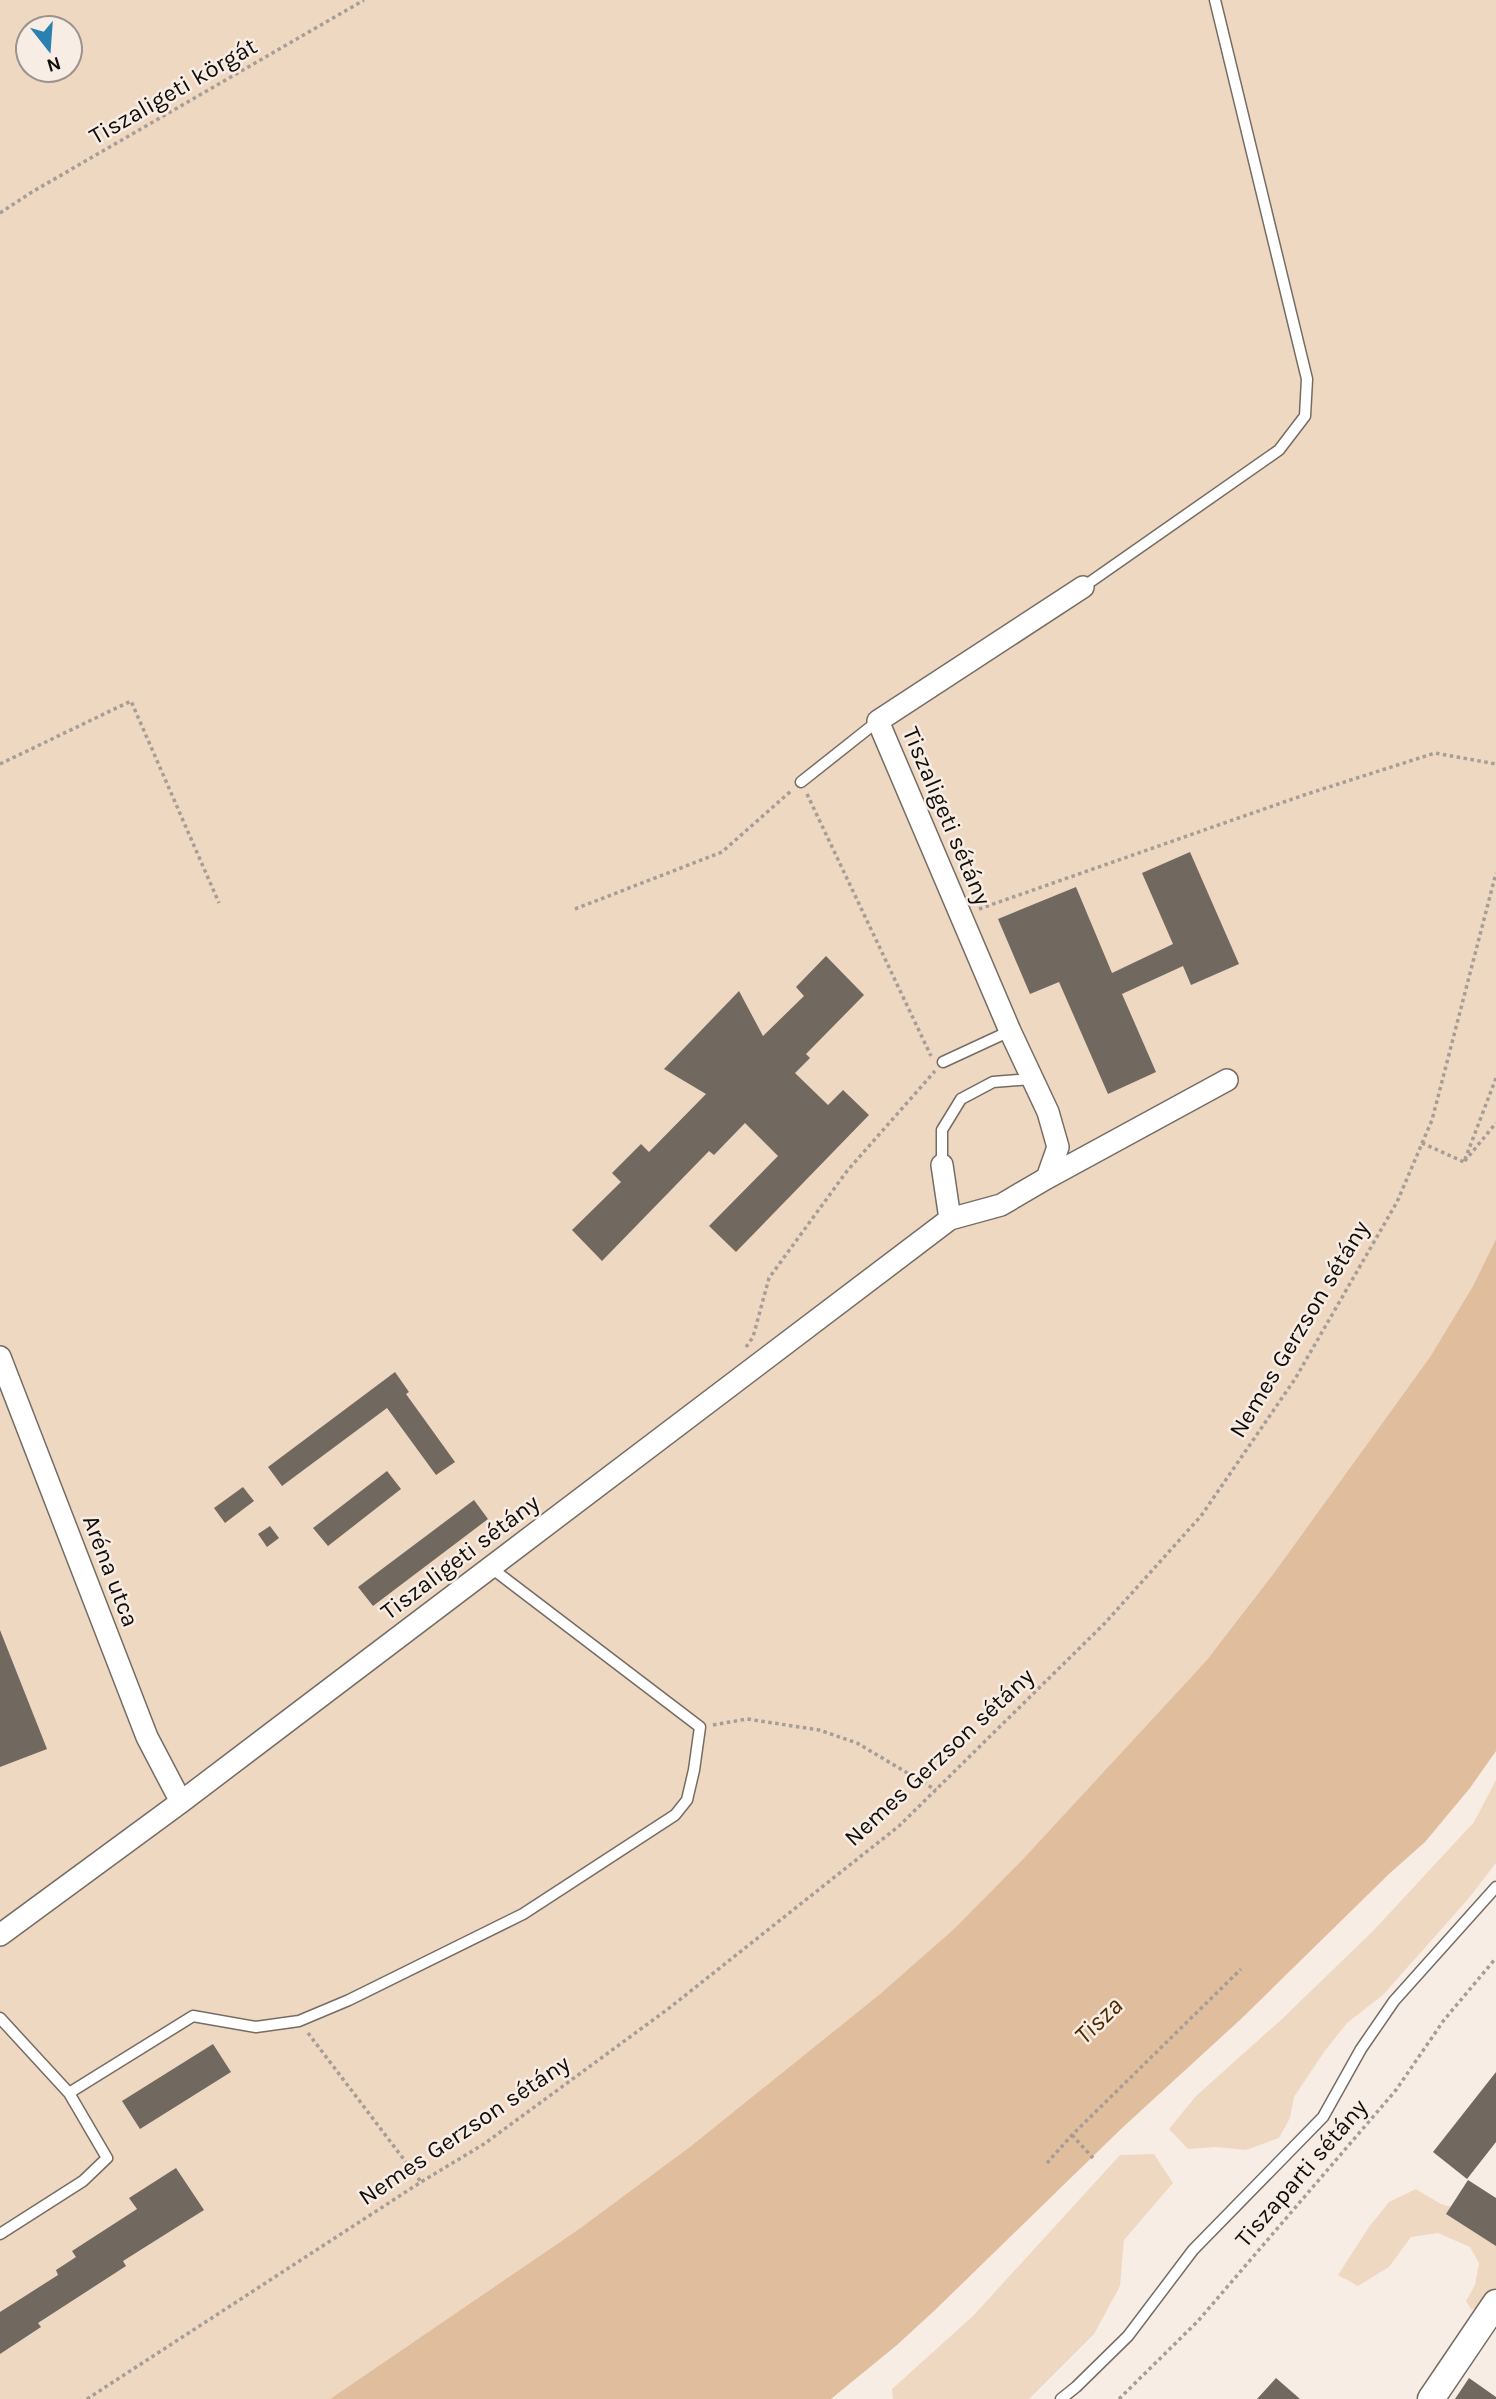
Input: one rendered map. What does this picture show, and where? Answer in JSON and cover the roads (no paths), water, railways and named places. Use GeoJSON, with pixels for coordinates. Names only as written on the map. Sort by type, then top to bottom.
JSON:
{"type":"FeatureCollection","features":[{"type":"Feature","properties":{"kind":"street","name":"Tiszaligeti sétány"},"geometry":{"type":"LineString","coordinates":[[1047,1178],[1058,1147],[1048,1112],[1010,1031],[878,721],[1083,587]]}},
{"type":"Feature","properties":{"kind":"street","name":"Tiszaligeti sétány"},"geometry":{"type":"LineString","coordinates":[[0,1935],[181,1802],[950,1219],[1001,1205],[1227,1080]]}},
{"type":"Feature","properties":{"kind":"street"},"geometry":{"type":"LineString","coordinates":[[942,1165],[950,1219]]}},
{"type":"Feature","properties":{"kind":"street","name":"Aréna utca"},"geometry":{"type":"LineString","coordinates":[[0,1357],[147,1737],[181,1802]]}},
{"type":"Feature","properties":{"kind":"street"},"geometry":{"type":"LineString","coordinates":[[1431,2399],[1496,2303]]}},
{"type":"Feature","properties":{"kind":"lane"},"geometry":{"type":"LineString","coordinates":[[1083,587],[1279,450],[1305,416],[1307,379],[1215,0]]}},
{"type":"Feature","properties":{"kind":"lane"},"geometry":{"type":"LineString","coordinates":[[802,782],[878,721]]}},
{"type":"Feature","properties":{"kind":"lane"},"geometry":{"type":"LineString","coordinates":[[940,1065],[1010,1031]]}},
{"type":"Feature","properties":{"kind":"lane"},"geometry":{"type":"LineString","coordinates":[[942,1165],[942,1130],[961,1100],[993,1082],[1031,1079]]}},
{"type":"Feature","properties":{"kind":"lane"},"geometry":{"type":"LineString","coordinates":[[69,2092],[193,2016],[256,2026],[299,2021],[349,2000],[523,1914],[675,1815],[687,1800],[700,1727],[491,1567]]}},
{"type":"Feature","properties":{"kind":"lane"},"geometry":{"type":"LineString","coordinates":[[1061,2399],[1128,2336],[1193,2250],[1323,2117],[1361,2049],[1394,2001],[1496,1887]]}},
{"type":"Feature","properties":{"kind":"lane"},"geometry":{"type":"LineString","coordinates":[[0,2018],[69,2092],[107,2158],[83,2181],[0,2234]]}},
{"type":"Feature","properties":{"kind":"water","name":"Tisza"},"geometry":{"type":"Polygon","coordinates":[[[1496,1239],[1496,1751],[1470,1788],[1425,1842],[1241,2019],[1121,2129],[934,2311],[831,2399],[330,2399],[579,2229],[691,2146],[880,1994],[955,1928],[1023,1859],[1206,1661],[1274,1573],[1430,1357],[1473,1286],[1496,1239]]]}}]}
